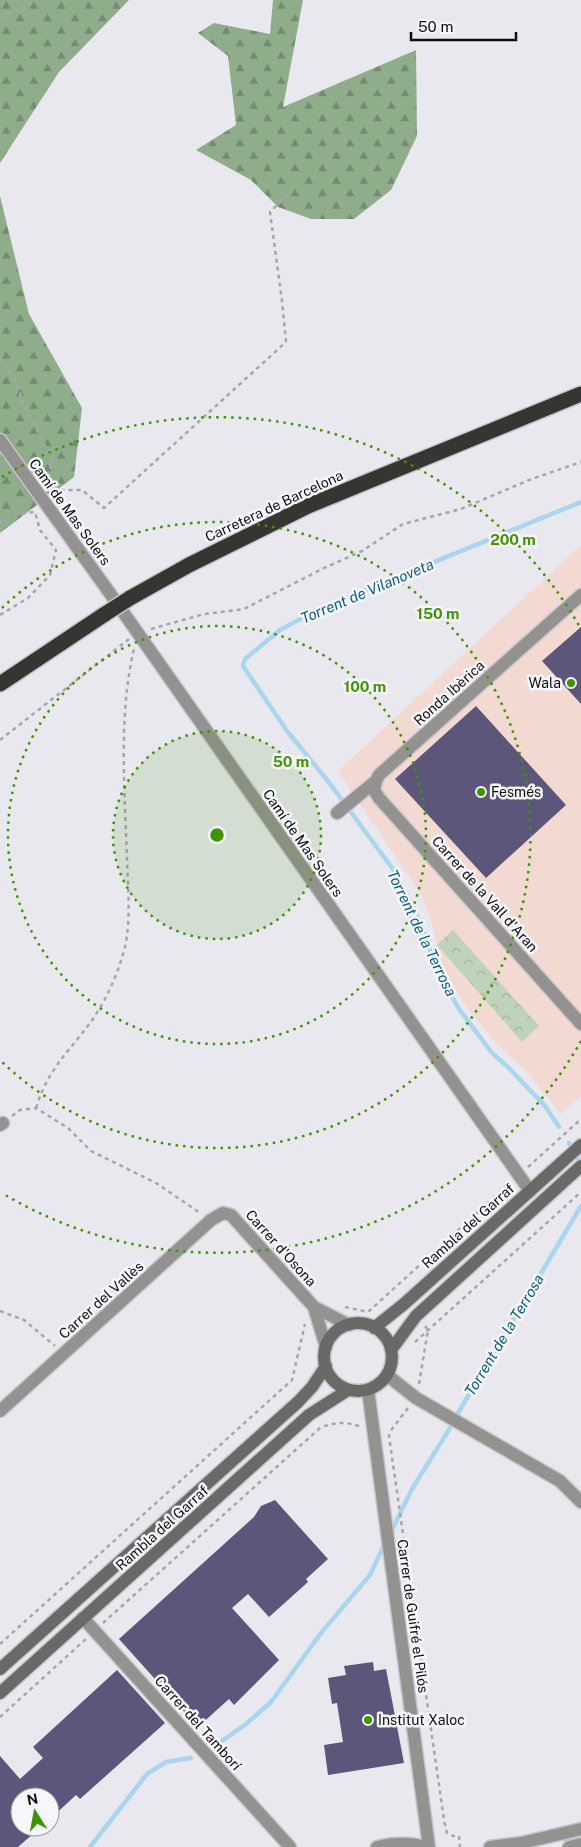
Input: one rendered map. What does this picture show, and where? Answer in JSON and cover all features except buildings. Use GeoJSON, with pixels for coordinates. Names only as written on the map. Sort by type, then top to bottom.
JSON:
{"type":"FeatureCollection","features":[{"type":"Feature","properties":{"kind":"highway","name":"Carretera de Barcelona"},"geometry":{"type":"LineString","coordinates":[[0,684],[130,598],[189,564],[308,506],[581,394]]}},
{"type":"Feature","properties":{"kind":"street","name":"Camí de Mas Solers"},"geometry":{"type":"LineString","coordinates":[[0,440],[530,1191]]}},
{"type":"Feature","properties":{"kind":"street","name":"Ronda Ibèrica"},"geometry":{"type":"LineString","coordinates":[[336,813],[376,781],[379,775],[581,594]]}},
{"type":"Feature","properties":{"kind":"street","name":"Carrer de la Vall d'Aran"},"geometry":{"type":"LineString","coordinates":[[376,781],[374,790],[379,798],[581,1024]]}},
{"type":"Feature","properties":{"kind":"street","name":"Rambla del Garraf"},"geometry":{"type":"LineString","coordinates":[[374,1328],[404,1304],[581,1145]]}},
{"type":"Feature","properties":{"kind":"street"},"geometry":{"type":"LineString","coordinates":[[391,1350],[416,1316],[578,1169]]}},
{"type":"Feature","properties":{"kind":"street","name":"Carrer del Vallès"},"geometry":{"type":"LineString","coordinates":[[0,1411],[211,1220],[223,1213]]}},
{"type":"Feature","properties":{"kind":"street","name":"Carrer d'Osona"},"geometry":{"type":"LineString","coordinates":[[223,1213],[231,1215],[314,1307],[349,1325]]}},
{"type":"Feature","properties":{"kind":"street","name":"Carrer d'Osona"},"geometry":{"type":"LineString","coordinates":[[314,1307],[326,1347]]}},
{"type":"Feature","properties":{"kind":"street"},"geometry":{"type":"LineString","coordinates":[[360,1324],[374,1328],[385,1337],[391,1350],[392,1364],[387,1375],[380,1383],[368,1390],[348,1390],[334,1381],[326,1366],[326,1347],[335,1333],[349,1325],[360,1324]]}},
{"type":"Feature","properties":{"kind":"street","name":"Rambla del Garraf"},"geometry":{"type":"LineString","coordinates":[[0,1669],[298,1402],[312,1387],[326,1366]]}},
{"type":"Feature","properties":{"kind":"street"},"geometry":{"type":"LineString","coordinates":[[387,1375],[416,1398],[560,1481],[581,1502]]}},
{"type":"Feature","properties":{"kind":"street","name":"Rambla del Garraf"},"geometry":{"type":"LineString","coordinates":[[0,1693],[309,1415],[348,1390]]}},
{"type":"Feature","properties":{"kind":"street","name":"Carrer de Guifré el Pilós"},"geometry":{"type":"LineString","coordinates":[[368,1390],[429,1847]]}},
{"type":"Feature","properties":{"kind":"street","name":"Carrer del Tamborí"},"geometry":{"type":"LineString","coordinates":[[83,1618],[290,1847]]}},
{"type":"Feature","properties":{"kind":"street"},"geometry":{"type":"LineString","coordinates":[[490,1847],[521,1843],[581,1829]]}},
{"type":"Feature","properties":{"kind":"street"},"geometry":{"type":"LineString","coordinates":[[376,1847],[399,1843],[425,1847]]}},
{"type":"Feature","properties":{"kind":"street"},"geometry":{"type":"LineString","coordinates":[[569,1847],[581,1844]]}},
{"type":"Feature","properties":{"kind":"path"},"geometry":{"type":"LineString","coordinates":[[0,18],[38,0]]}},
{"type":"Feature","properties":{"kind":"path"},"geometry":{"type":"LineString","coordinates":[[0,522],[10,515],[34,512],[62,490],[82,490],[104,508],[286,342],[270,212],[291,192]]}},
{"type":"Feature","properties":{"kind":"path"},"geometry":{"type":"LineString","coordinates":[[0,358],[16,382],[23,402],[52,460],[44,503]]}},
{"type":"Feature","properties":{"kind":"path"},"geometry":{"type":"LineString","coordinates":[[0,740],[137,633],[204,614],[244,609],[322,569],[362,552],[403,524],[461,509],[530,480],[581,462]]}},
{"type":"Feature","properties":{"kind":"path"},"geometry":{"type":"LineString","coordinates":[[0,615],[28,598],[50,575],[56,550],[40,530],[34,512]]}},
{"type":"Feature","properties":{"kind":"path"},"geometry":{"type":"LineString","coordinates":[[36,1108],[42,1088],[58,1062],[90,1022],[112,984],[125,946],[128,914],[124,748],[128,671],[137,633]]}},
{"type":"Feature","properties":{"kind":"path"},"geometry":{"type":"LineString","coordinates":[[1,1124],[20,1110],[36,1108],[68,1128],[91,1151],[156,1183],[211,1220]]}},
{"type":"Feature","properties":{"kind":"path"},"geometry":{"type":"LineString","coordinates":[[344,1307],[368,1312],[581,1119]]}},
{"type":"Feature","properties":{"kind":"path"},"geometry":{"type":"LineString","coordinates":[[414,1343],[581,1192]]}},
{"type":"Feature","properties":{"kind":"path"},"geometry":{"type":"LineString","coordinates":[[0,1644],[292,1380],[307,1317],[314,1307]]}},
{"type":"Feature","properties":{"kind":"path"},"geometry":{"type":"LineString","coordinates":[[0,1311],[24,1320],[64,1354]]}},
{"type":"Feature","properties":{"kind":"path"},"geometry":{"type":"LineString","coordinates":[[416,1316],[428,1330]]}},
{"type":"Feature","properties":{"kind":"path"},"geometry":{"type":"LineString","coordinates":[[428,1330],[416,1398],[392,1428],[389,1436],[444,1820],[448,1833],[453,1836],[459,1836],[460,1847]]}},
{"type":"Feature","properties":{"kind":"path"},"geometry":{"type":"LineString","coordinates":[[0,1717],[320,1428],[334,1423],[347,1422],[372,1431]]}},
{"type":"Feature","properties":{"kind":"shaded area"},"geometry":{"type":"Polygon","coordinates":[[[581,545],[581,1096],[561,1114],[527,1072],[492,1039],[463,1001],[441,963],[432,924],[423,898],[338,771],[581,545]]]}},
{"type":"Feature","properties":{"kind":"green space"},"geometry":{"type":"Polygon","coordinates":[[[0,0],[129,0],[59,72],[0,163],[0,0]]]}},
{"type":"Feature","properties":{"kind":"green space"},"geometry":{"type":"Polygon","coordinates":[[[273,0],[303,0],[283,107],[416,50],[417,136],[391,190],[354,219],[311,219],[278,207],[251,180],[196,150],[236,125],[228,56],[198,33],[214,23],[270,34],[273,0]]]}},
{"type":"Feature","properties":{"kind":"green space"},"geometry":{"type":"Polygon","coordinates":[[[0,196],[29,314],[82,408],[74,477],[0,533],[0,196]]]}},
{"type":"Feature","properties":{"kind":"green space"},"geometry":{"type":"Polygon","coordinates":[[[453,930],[539,1026],[522,1042],[437,945],[453,930]]]}},
{"type":"Feature","properties":{"kind":"waterway","name":"Torrent de Vilanoveta"},"geometry":{"type":"LineString","coordinates":[[559,1127],[545,1106],[492,1053],[459,1009],[436,968],[421,924],[395,872],[331,785],[287,731],[243,666],[245,659],[280,630],[319,609],[581,502]]}},
{"type":"Feature","properties":{"kind":"waterway","name":"Torrent de la Terrosa"},"geometry":{"type":"LineString","coordinates":[[569,1143],[581,1163]]}},
{"type":"Feature","properties":{"kind":"waterway","name":"Torrent de la Terrosa"},"geometry":{"type":"LineString","coordinates":[[458,1413],[581,1206]]}},
{"type":"Feature","properties":{"kind":"waterway","name":"Torrent de Vilanoveta"},"geometry":{"type":"LineString","coordinates":[[391,1532],[412,1489],[450,1428]]}},
{"type":"Feature","properties":{"kind":"waterway","name":"Torrent de la Terrosa"},"geometry":{"type":"LineString","coordinates":[[216,1745],[246,1724],[271,1702],[321,1633],[370,1575],[385,1543]]}},
{"type":"Feature","properties":{"kind":"waterway","name":"Torrent de Vilanoveta"},"geometry":{"type":"LineString","coordinates":[[90,1847],[147,1774],[166,1762],[191,1758]]}},
{"type":"Feature","properties":{"kind":"place","name":"Wala"},"geometry":{"type":"Point","coordinates":[571,683]}},
{"type":"Feature","properties":{"kind":"place","name":"Fesmés"},"geometry":{"type":"Point","coordinates":[481,792]}},
{"type":"Feature","properties":{"kind":"place","name":"Institut Xaloc"},"geometry":{"type":"Point","coordinates":[368,1720]}}]}
